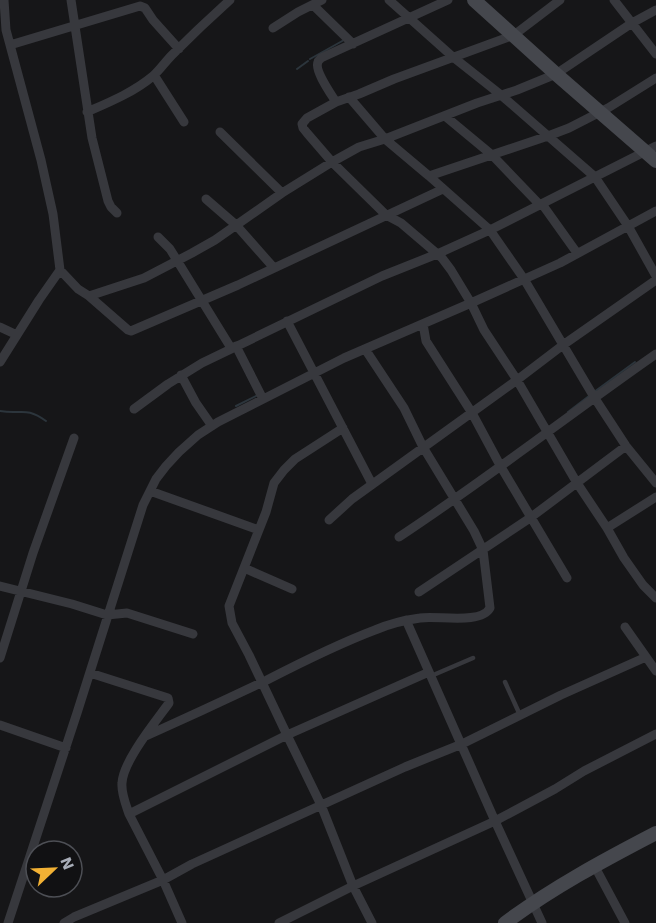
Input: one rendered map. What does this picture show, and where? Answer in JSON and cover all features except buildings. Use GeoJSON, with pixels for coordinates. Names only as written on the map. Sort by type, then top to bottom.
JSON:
{"type":"FeatureCollection","features":[{"type":"Feature","properties":{"kind":"main road"},"geometry":{"type":"LineString","coordinates":[[474,0],[599,111],[653,153]]}},
{"type":"Feature","properties":{"kind":"main road"},"geometry":{"type":"LineString","coordinates":[[505,923],[533,902],[594,865],[656,833]]}},
{"type":"Feature","properties":{"kind":"street"},"geometry":{"type":"LineString","coordinates":[[4,0],[3,31],[10,45],[43,171],[53,214],[60,270],[78,289],[130,331],[274,268],[442,189]]}},
{"type":"Feature","properties":{"kind":"street"},"geometry":{"type":"LineString","coordinates":[[71,0],[92,138],[108,201],[117,213]]}},
{"type":"Feature","properties":{"kind":"street"},"geometry":{"type":"LineString","coordinates":[[87,112],[112,101],[154,75],[230,0]]}},
{"type":"Feature","properties":{"kind":"street"},"geometry":{"type":"LineString","coordinates":[[273,28],[322,0]]}},
{"type":"Feature","properties":{"kind":"street"},"geometry":{"type":"LineString","coordinates":[[329,520],[372,484],[656,278],[628,226],[595,177],[389,0]]}},
{"type":"Feature","properties":{"kind":"street"},"geometry":{"type":"LineString","coordinates":[[336,102],[316,65],[321,58],[448,0]]}},
{"type":"Feature","properties":{"kind":"street"},"geometry":{"type":"LineString","coordinates":[[560,0],[513,35],[336,102],[307,118],[302,124],[332,162],[386,215],[401,223],[451,270],[484,330],[517,380],[577,483],[632,570],[656,598]]}},
{"type":"Feature","properties":{"kind":"street"},"geometry":{"type":"LineString","coordinates":[[614,0],[656,54]]}},
{"type":"Feature","properties":{"kind":"street"},"geometry":{"type":"LineString","coordinates":[[313,5],[353,44]]}},
{"type":"Feature","properties":{"kind":"street"},"geometry":{"type":"LineString","coordinates":[[10,45],[142,6],[179,49]]}},
{"type":"Feature","properties":{"kind":"street"},"geometry":{"type":"LineString","coordinates":[[89,296],[144,278],[177,261],[215,240],[282,193],[359,147],[556,74],[632,23],[656,10]]}},
{"type":"Feature","properties":{"kind":"street"},"geometry":{"type":"LineString","coordinates":[[154,75],[184,122]]}},
{"type":"Feature","properties":{"kind":"street"},"geometry":{"type":"LineString","coordinates":[[429,176],[569,128],[656,78]]}},
{"type":"Feature","properties":{"kind":"street"},"geometry":{"type":"LineString","coordinates":[[349,97],[385,139],[490,230],[524,279],[594,398],[626,446],[656,483]]}},
{"type":"Feature","properties":{"kind":"street"},"geometry":{"type":"LineString","coordinates":[[445,116],[492,155],[541,205],[577,253]]}},
{"type":"Feature","properties":{"kind":"street"},"geometry":{"type":"LineString","coordinates":[[220,132],[282,193]]}},
{"type":"Feature","properties":{"kind":"street"},"geometry":{"type":"LineString","coordinates":[[134,409],[181,375],[233,347],[382,276],[490,230],[595,177],[653,153]]}},
{"type":"Feature","properties":{"kind":"street"},"geometry":{"type":"LineString","coordinates":[[206,199],[236,225],[274,268]]}},
{"type":"Feature","properties":{"kind":"street"},"geometry":{"type":"LineString","coordinates":[[8,923],[143,505],[156,479],[166,466],[198,435],[263,399],[365,349],[524,279],[656,211]]}},
{"type":"Feature","properties":{"kind":"street"},"geometry":{"type":"LineString","coordinates":[[158,237],[170,249],[233,347],[263,399]]}},
{"type":"Feature","properties":{"kind":"street"},"geometry":{"type":"LineString","coordinates":[[0,362],[60,270]]}},
{"type":"Feature","properties":{"kind":"street"},"geometry":{"type":"LineString","coordinates":[[287,321],[372,484]]}},
{"type":"Feature","properties":{"kind":"street"},"geometry":{"type":"LineString","coordinates":[[423,324],[426,341],[472,413],[530,518],[567,578]]}},
{"type":"Feature","properties":{"kind":"street"},"geometry":{"type":"LineString","coordinates":[[0,327],[17,335]]}},
{"type":"Feature","properties":{"kind":"street"},"geometry":{"type":"LineString","coordinates":[[146,736],[376,629],[422,617],[469,618],[488,612],[490,608],[483,550],[423,447],[404,408],[365,349]]}},
{"type":"Feature","properties":{"kind":"street"},"geometry":{"type":"LineString","coordinates":[[399,537],[501,467],[656,354]]}},
{"type":"Feature","properties":{"kind":"street"},"geometry":{"type":"LineString","coordinates":[[181,375],[212,426]]}},
{"type":"Feature","properties":{"kind":"street"},"geometry":{"type":"LineString","coordinates":[[343,428],[295,459],[274,483],[259,530],[229,606],[229,614],[321,805],[353,886],[372,923]]}},
{"type":"Feature","properties":{"kind":"street"},"geometry":{"type":"LineString","coordinates":[[0,658],[20,592],[74,438]]}},
{"type":"Feature","properties":{"kind":"street"},"geometry":{"type":"LineString","coordinates":[[419,592],[530,518],[626,446]]}},
{"type":"Feature","properties":{"kind":"street"},"geometry":{"type":"LineString","coordinates":[[150,491],[259,530]]}},
{"type":"Feature","properties":{"kind":"street"},"geometry":{"type":"LineString","coordinates":[[607,528],[656,497]]}},
{"type":"Feature","properties":{"kind":"street"},"geometry":{"type":"LineString","coordinates":[[244,567],[292,589]]}},
{"type":"Feature","properties":{"kind":"street"},"geometry":{"type":"LineString","coordinates":[[0,586],[107,615],[127,613],[193,634]]}},
{"type":"Feature","properties":{"kind":"street"},"geometry":{"type":"LineString","coordinates":[[406,620],[542,923]]}},
{"type":"Feature","properties":{"kind":"street"},"geometry":{"type":"LineString","coordinates":[[625,627],[656,671]]}},
{"type":"Feature","properties":{"kind":"street"},"geometry":{"type":"LineString","coordinates":[[64,923],[163,880],[192,864],[405,766],[462,744],[561,694],[646,657]]}},
{"type":"Feature","properties":{"kind":"street"},"geometry":{"type":"LineString","coordinates":[[90,673],[168,698],[170,703],[128,765],[122,782],[122,790],[129,814],[182,923]]}},
{"type":"Feature","properties":{"kind":"street"},"geometry":{"type":"LineString","coordinates":[[129,814],[287,735],[430,674]]}},
{"type":"Feature","properties":{"kind":"street"},"geometry":{"type":"LineString","coordinates":[[0,726],[66,748]]}},
{"type":"Feature","properties":{"kind":"street"},"geometry":{"type":"LineString","coordinates":[[279,923],[353,886],[495,821],[656,734]]}},
{"type":"Feature","properties":{"kind":"street"},"geometry":{"type":"LineString","coordinates":[[594,865],[625,923]]}},
{"type":"Feature","properties":{"kind":"lane"},"geometry":{"type":"LineString","coordinates":[[430,674],[473,658]]}},
{"type":"Feature","properties":{"kind":"lane"},"geometry":{"type":"LineString","coordinates":[[505,682],[520,715]]}},
{"type":"Feature","properties":{"kind":"waterway"},"geometry":{"type":"LineString","coordinates":[[310,59],[344,40]]}},
{"type":"Feature","properties":{"kind":"waterway"},"geometry":{"type":"LineString","coordinates":[[297,69],[308,61]]}},
{"type":"Feature","properties":{"kind":"waterway"},"geometry":{"type":"LineString","coordinates":[[594,392],[635,362]]}},
{"type":"Feature","properties":{"kind":"waterway"},"geometry":{"type":"LineString","coordinates":[[236,406],[258,395]]}},
{"type":"Feature","properties":{"kind":"waterway"},"geometry":{"type":"LineString","coordinates":[[568,412],[589,396]]}},
{"type":"Feature","properties":{"kind":"waterway"},"geometry":{"type":"LineString","coordinates":[[0,411],[28,412],[46,421]]}}]}
